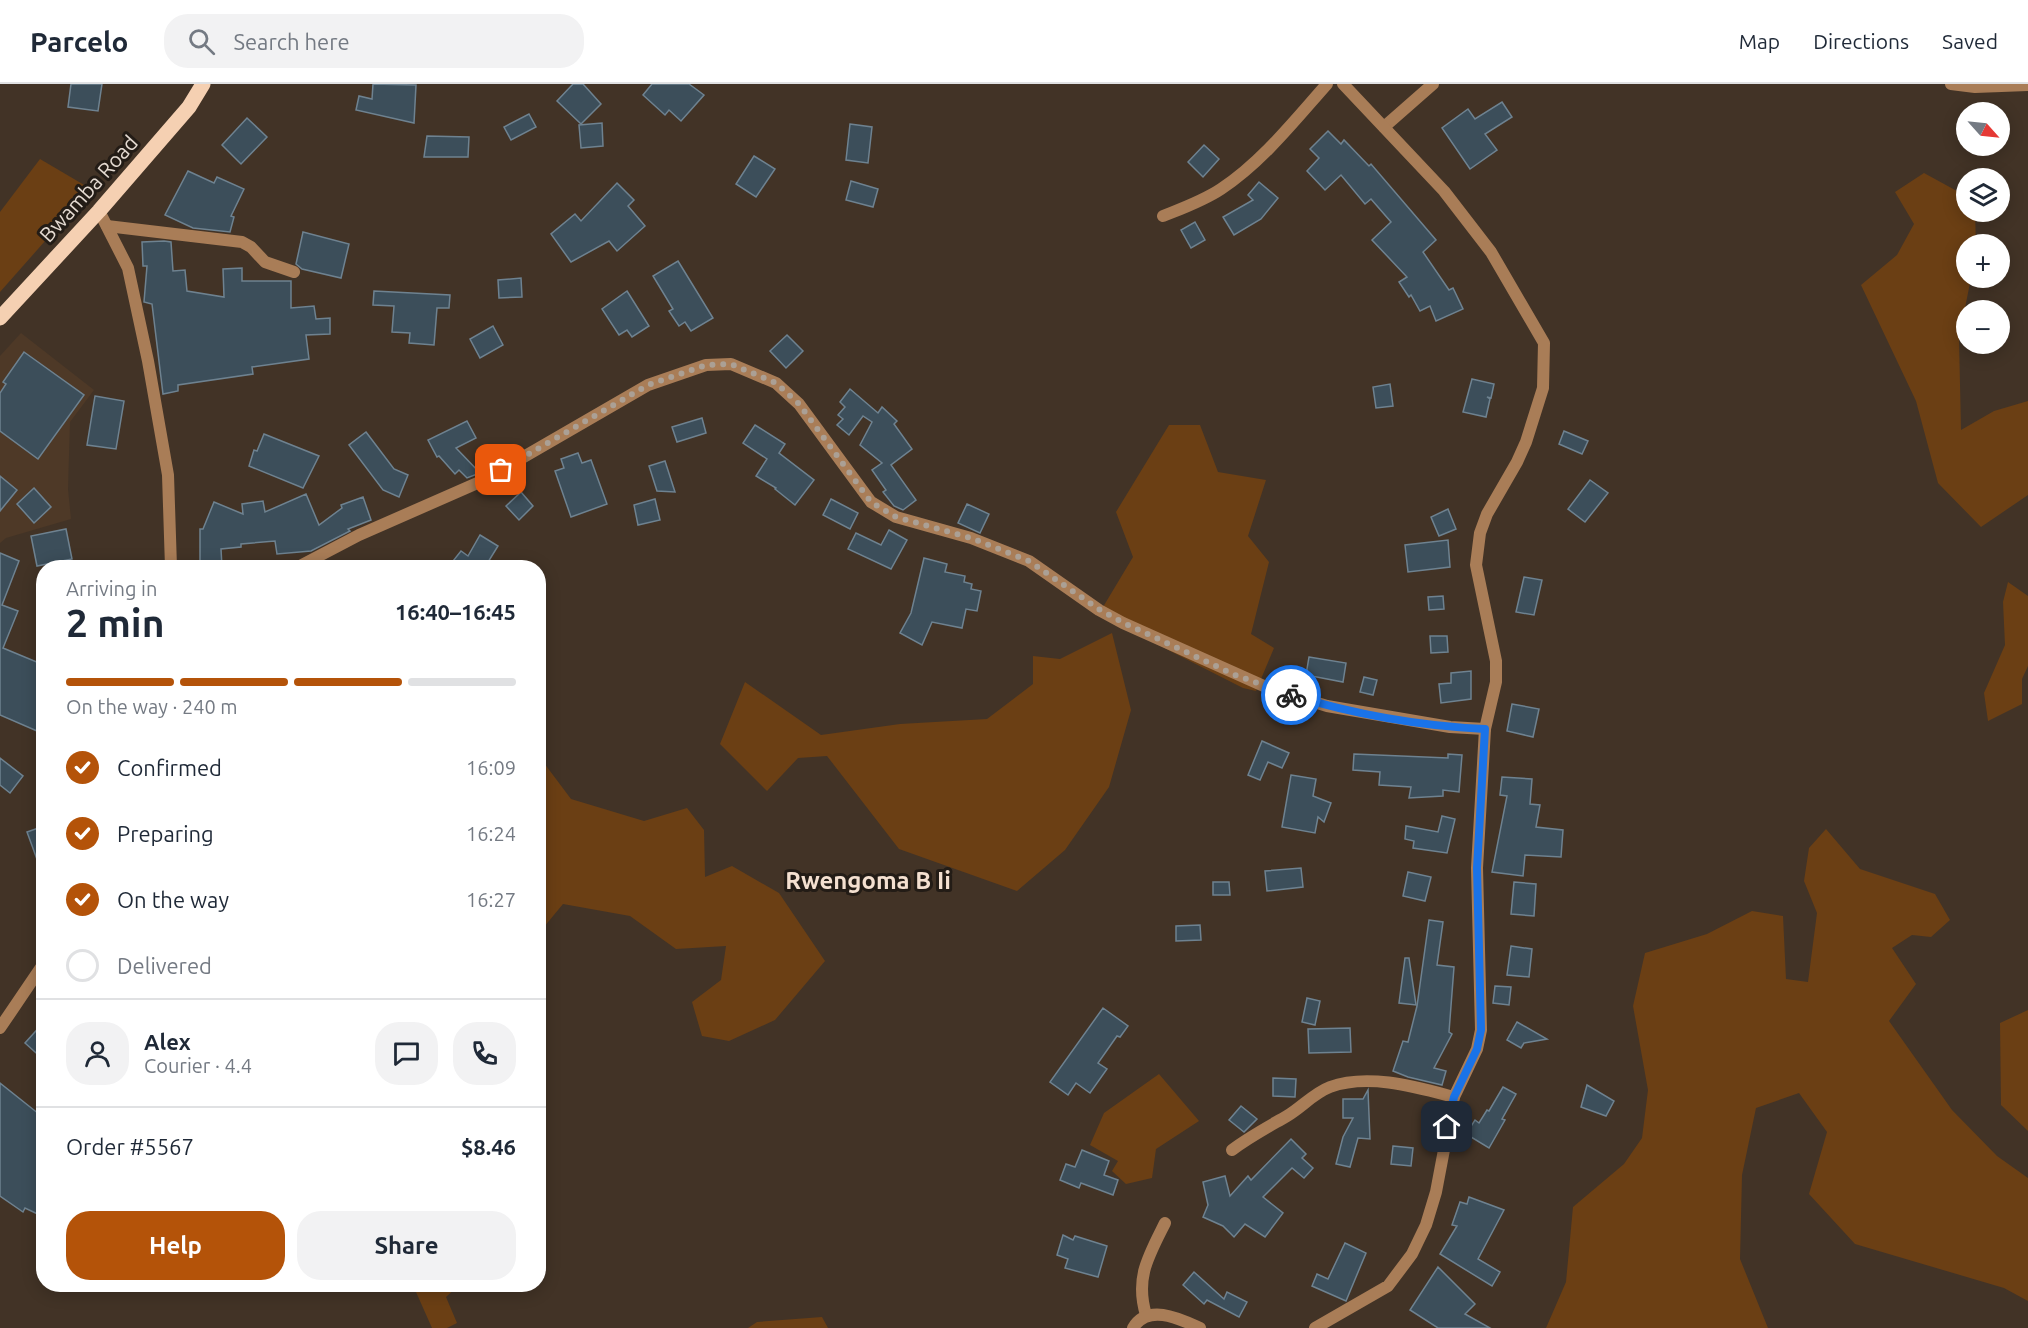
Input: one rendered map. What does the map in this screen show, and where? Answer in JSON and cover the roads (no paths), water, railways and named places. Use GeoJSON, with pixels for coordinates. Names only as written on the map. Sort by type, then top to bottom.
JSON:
{"type":"FeatureCollection","features":[{"type":"Feature","properties":{"kind":"main road","name":"Bwamba Road"},"geometry":{"type":"LineString","coordinates":[[0,318],[99,212],[189,107],[203,84]]}},
{"type":"Feature","properties":{"kind":"street"},"geometry":{"type":"LineString","coordinates":[[1163,216],[1198,202],[1222,188],[1248,168],[1327,84]]}},
{"type":"Feature","properties":{"kind":"street"},"geometry":{"type":"LineString","coordinates":[[1315,1328],[1388,1286],[1412,1254],[1426,1225],[1436,1192],[1454,1097],[1477,1049],[1481,1030],[1477,868],[1485,729],[1496,682],[1496,661],[1476,565],[1477,549],[1487,513],[1526,442],[1543,387],[1544,344],[1491,252],[1443,191],[1343,84]]}},
{"type":"Feature","properties":{"kind":"street"},"geometry":{"type":"LineString","coordinates":[[1384,127],[1433,84]]}},
{"type":"Feature","properties":{"kind":"street"},"geometry":{"type":"LineString","coordinates":[[1951,84],[1975,87],[2028,85]]}},
{"type":"Feature","properties":{"kind":"street"},"geometry":{"type":"LineString","coordinates":[[99,212],[128,268],[148,361],[168,475],[171,560]]}},
{"type":"Feature","properties":{"kind":"street"},"geometry":{"type":"LineString","coordinates":[[107,226],[242,242],[265,262],[294,272]]}},
{"type":"Feature","properties":{"kind":"street"},"geometry":{"type":"LineString","coordinates":[[311,560],[359,535],[482,481],[648,385],[706,365],[731,364],[776,383],[799,404],[871,502],[896,517],[971,538],[1029,561],[1115,619],[1266,687],[1327,706],[1450,728],[1485,729]]}},
{"type":"Feature","properties":{"kind":"street"},"geometry":{"type":"LineString","coordinates":[[0,1028],[36,975]]}},
{"type":"Feature","properties":{"kind":"street"},"geometry":{"type":"LineString","coordinates":[[1232,1150],[1289,1115],[1318,1093],[1337,1085],[1362,1082],[1396,1084],[1454,1097]]}},
{"type":"Feature","properties":{"kind":"street"},"geometry":{"type":"LineString","coordinates":[[1146,1316],[1140,1294],[1143,1274],[1165,1223]]}},
{"type":"Feature","properties":{"kind":"street"},"geometry":{"type":"LineString","coordinates":[[1133,1328],[1146,1316],[1158,1314],[1200,1328]]}},
{"type":"Feature","properties":{"kind":"district","name":"Rwengoma B Ii"},"geometry":{"type":"Point","coordinates":[868,881]}}]}
